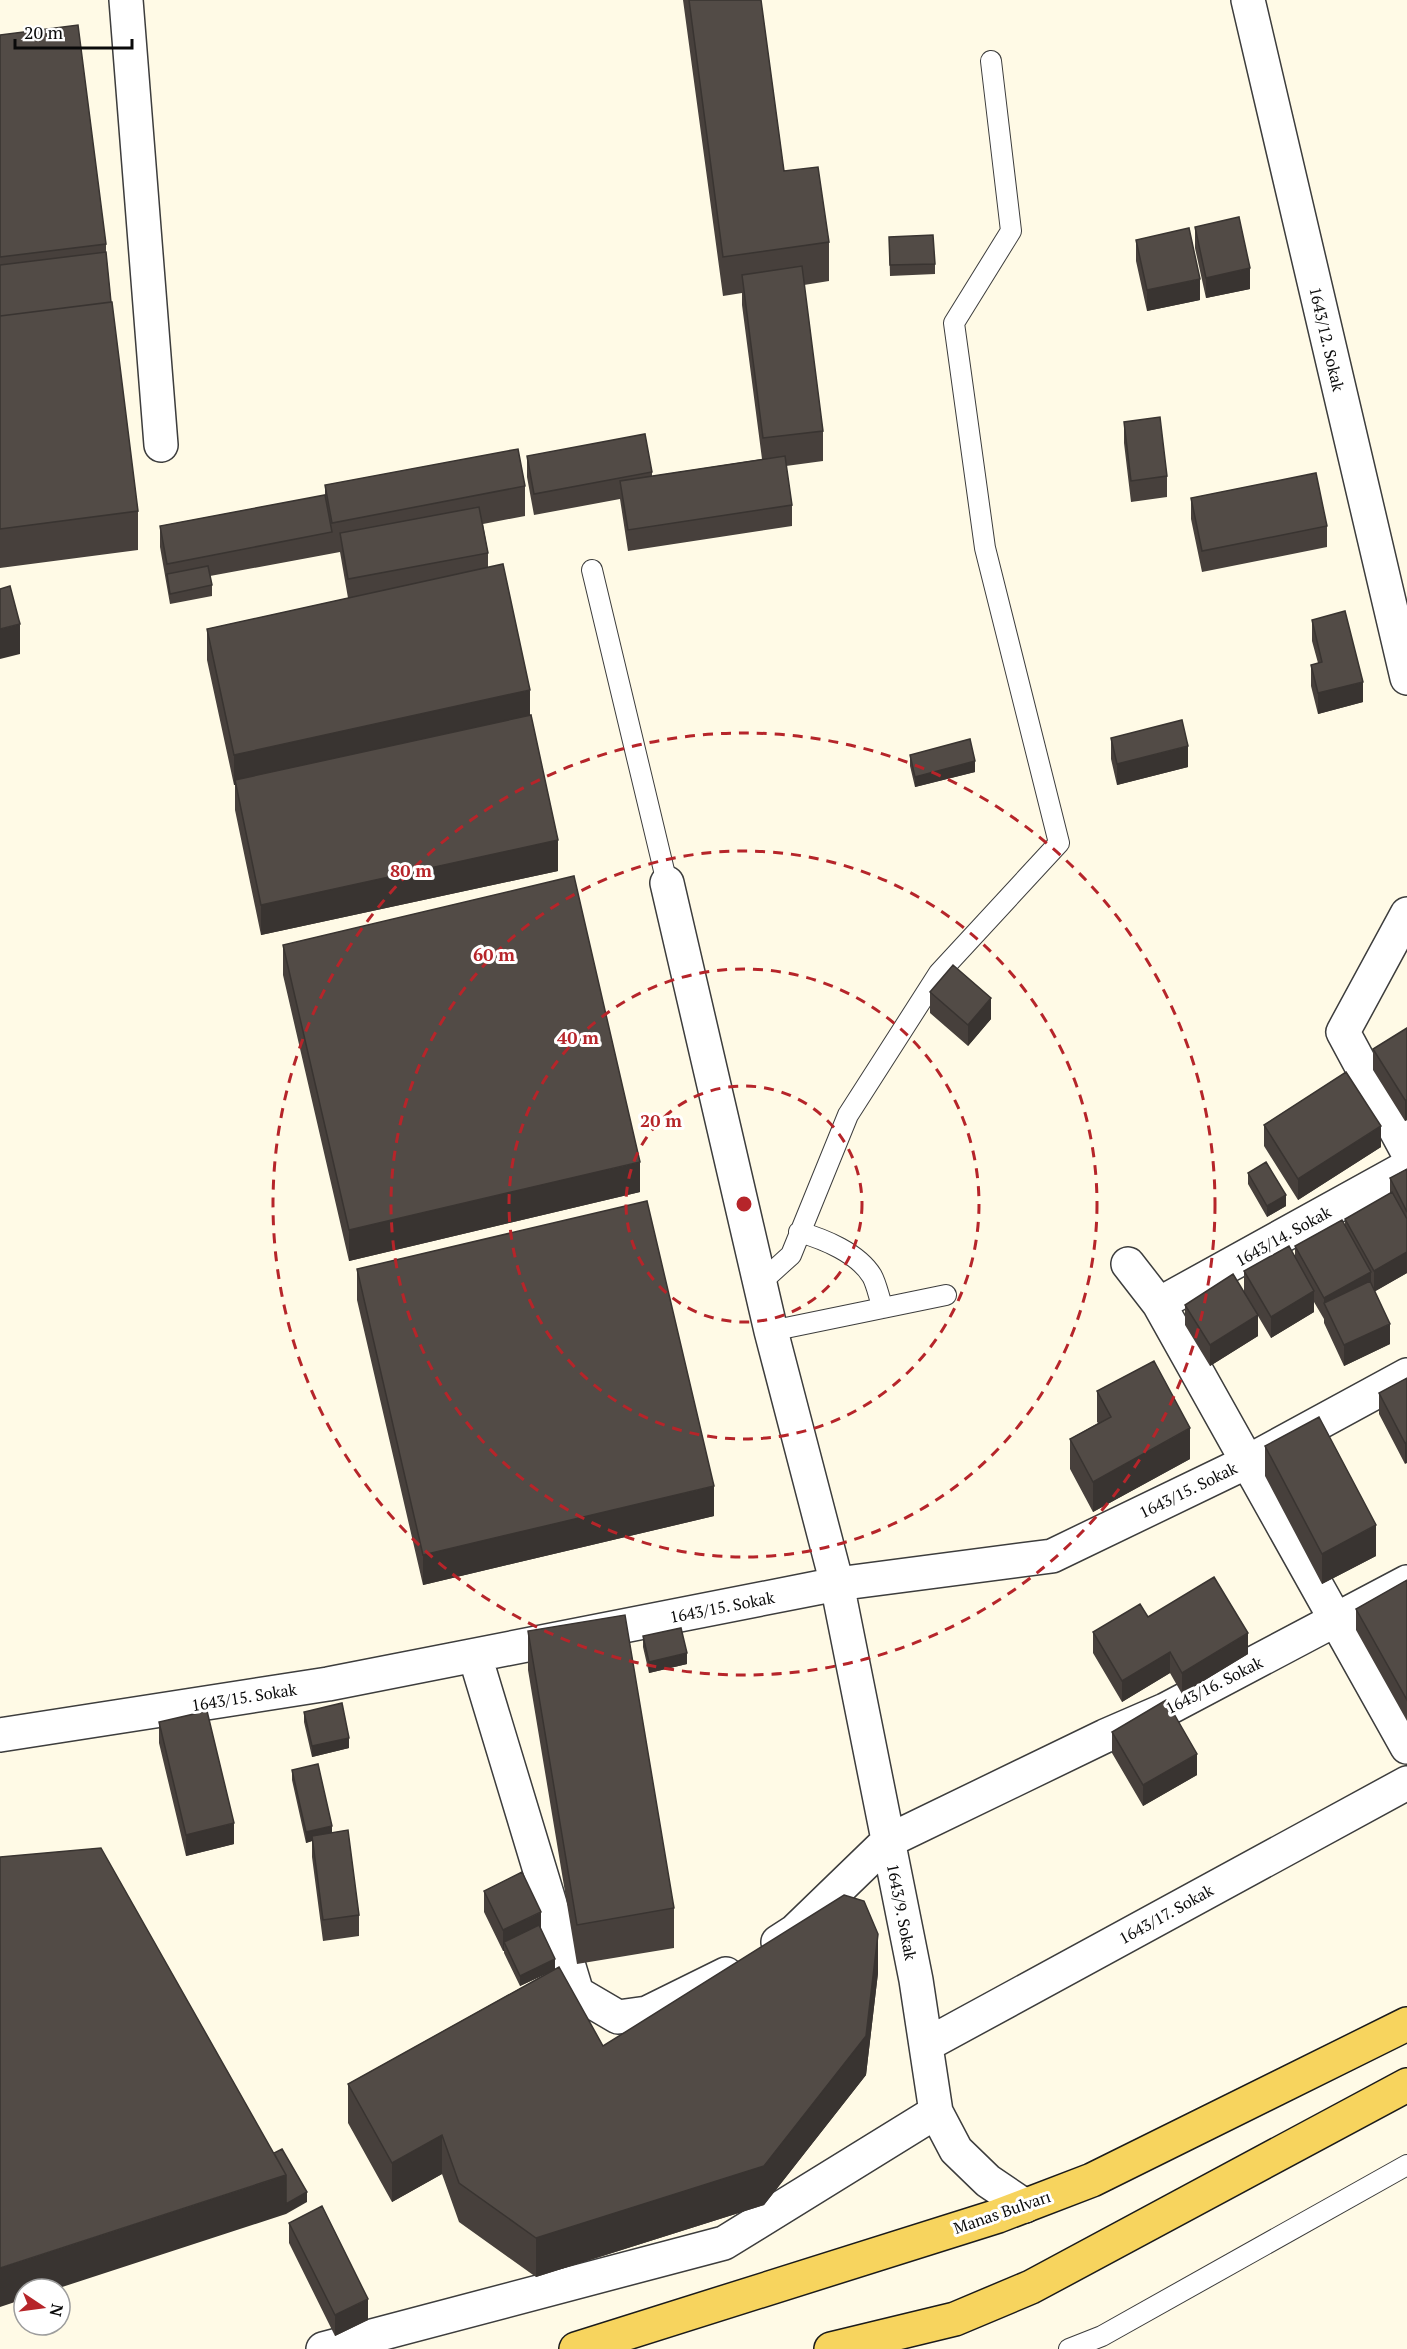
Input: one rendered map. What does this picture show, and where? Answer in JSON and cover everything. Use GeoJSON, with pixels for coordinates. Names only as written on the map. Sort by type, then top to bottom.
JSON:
{"type":"FeatureCollection","features":[{"type":"Feature","properties":{"kind":"main road","name":"Manas Bulvarı"},"geometry":{"type":"LineString","coordinates":[[576,2349],[1025,2206],[1092,2180],[1407,2024]]}},
{"type":"Feature","properties":{"kind":"main road"},"geometry":{"type":"LineString","coordinates":[[831,2349],[955,2319],[1031,2287],[1407,2085]]}},
{"type":"Feature","properties":{"kind":"street"},"geometry":{"type":"LineString","coordinates":[[126,0],[161,445]]}},
{"type":"Feature","properties":{"kind":"street","name":"1643/12. Sokak"},"geometry":{"type":"LineString","coordinates":[[1248,0],[1407,678]]}},
{"type":"Feature","properties":{"kind":"street","name":"1643/9. Sokak"},"geometry":{"type":"LineString","coordinates":[[667,883],[759,1284],[837,1584],[916,1980],[936,2112],[956,2150],[988,2181],[1025,2206]]}},
{"type":"Feature","properties":{"kind":"street"},"geometry":{"type":"LineString","coordinates":[[1407,914],[1343,1032],[1407,1151]]}},
{"type":"Feature","properties":{"kind":"street","name":"1643/14. Sokak"},"geometry":{"type":"LineString","coordinates":[[1160,1304],[1407,1167]]}},
{"type":"Feature","properties":{"kind":"street"},"geometry":{"type":"LineString","coordinates":[[1128,1264],[1160,1304],[1407,1747]]}},
{"type":"Feature","properties":{"kind":"street","name":"1643/15. Sokak"},"geometry":{"type":"LineString","coordinates":[[0,1735],[328,1684],[837,1584],[1052,1556],[1249,1461],[1407,1375]]}},
{"type":"Feature","properties":{"kind":"street","name":"1643/16. Sokak"},"geometry":{"type":"LineString","coordinates":[[475,1656],[577,1993],[618,2017],[647,2013],[752,1958],[795,1931],[888,1841],[1165,1710],[1337,1622],[1407,1582]]}},
{"type":"Feature","properties":{"kind":"street","name":"1643/17. Sokak"},"geometry":{"type":"LineString","coordinates":[[926,2045],[1407,1783]]}},
{"type":"Feature","properties":{"kind":"street"},"geometry":{"type":"LineString","coordinates":[[323,2349],[724,2243],[936,2112]]}},
{"type":"Feature","properties":{"kind":"lane"},"geometry":{"type":"LineString","coordinates":[[759,1284],[792,1255],[799,1232],[848,1115],[939,973],[1059,843],[985,548],[954,322],[1011,231],[991,61]]}},
{"type":"Feature","properties":{"kind":"lane"},"geometry":{"type":"LineString","coordinates":[[592,570],[667,883]]}},
{"type":"Feature","properties":{"kind":"lane"},"geometry":{"type":"LineString","coordinates":[[799,1232],[825,1239],[844,1250],[871,1275],[883,1308]]}},
{"type":"Feature","properties":{"kind":"lane"},"geometry":{"type":"LineString","coordinates":[[771,1330],[946,1295]]}},
{"type":"Feature","properties":{"kind":"lane"},"geometry":{"type":"LineString","coordinates":[[1069,2349],[1102,2336],[1407,2165]]}},
{"type":"Feature","properties":{"kind":"building"},"geometry":{"type":"Polygon","coordinates":[[[689,0],[761,0],[784,171],[818,167],[829,242],[723,257],[689,0]]]}},
{"type":"Feature","properties":{"kind":"building"},"geometry":{"type":"Polygon","coordinates":[[[78,25],[106,244],[0,257],[0,35],[78,25]]]}},
{"type":"Feature","properties":{"kind":"building"},"geometry":{"type":"Polygon","coordinates":[[[1239,217],[1250,268],[1206,278],[1195,227],[1239,217]]]}},
{"type":"Feature","properties":{"kind":"building"},"geometry":{"type":"Polygon","coordinates":[[[1189,228],[1200,279],[1147,290],[1136,240],[1189,228]]]}},
{"type":"Feature","properties":{"kind":"building"},"geometry":{"type":"Polygon","coordinates":[[[933,235],[935,264],[890,265],[889,237],[933,235]]]}},
{"type":"Feature","properties":{"kind":"building"},"geometry":{"type":"Polygon","coordinates":[[[106,252],[111,302],[0,316],[0,265],[106,252]]]}},
{"type":"Feature","properties":{"kind":"building"},"geometry":{"type":"Polygon","coordinates":[[[802,266],[823,431],[763,438],[742,275],[802,266]]]}},
{"type":"Feature","properties":{"kind":"building"},"geometry":{"type":"Polygon","coordinates":[[[112,302],[138,511],[0,529],[0,316],[112,302]]]}},
{"type":"Feature","properties":{"kind":"building"},"geometry":{"type":"Polygon","coordinates":[[[1160,417],[1167,476],[1131,481],[1124,422],[1160,417]]]}},
{"type":"Feature","properties":{"kind":"building"},"geometry":{"type":"Polygon","coordinates":[[[645,434],[652,472],[534,494],[527,456],[645,434]]]}},
{"type":"Feature","properties":{"kind":"building"},"geometry":{"type":"Polygon","coordinates":[[[518,449],[525,486],[332,523],[325,485],[518,449]]]}},
{"type":"Feature","properties":{"kind":"building"},"geometry":{"type":"Polygon","coordinates":[[[785,456],[792,505],[628,530],[620,481],[785,456]]]}},
{"type":"Feature","properties":{"kind":"building"},"geometry":{"type":"Polygon","coordinates":[[[1316,473],[1327,526],[1202,551],[1191,498],[1316,473]]]}},
{"type":"Feature","properties":{"kind":"building"},"geometry":{"type":"Polygon","coordinates":[[[325,495],[332,532],[167,564],[160,526],[325,495]]]}},
{"type":"Feature","properties":{"kind":"building"},"geometry":{"type":"Polygon","coordinates":[[[479,507],[488,553],[348,579],[340,533],[479,507]]]}},
{"type":"Feature","properties":{"kind":"building"},"geometry":{"type":"Polygon","coordinates":[[[503,564],[530,690],[234,755],[207,629],[503,564]]]}},
{"type":"Feature","properties":{"kind":"building"},"geometry":{"type":"Polygon","coordinates":[[[208,566],[212,585],[170,594],[167,574],[208,566]]]}},
{"type":"Feature","properties":{"kind":"building"},"geometry":{"type":"Polygon","coordinates":[[[10,586],[20,624],[0,629],[0,589],[10,586]]]}},
{"type":"Feature","properties":{"kind":"building"},"geometry":{"type":"Polygon","coordinates":[[[1345,611],[1363,682],[1318,693],[1311,665],[1322,662],[1312,620],[1345,611]]]}},
{"type":"Feature","properties":{"kind":"building"},"geometry":{"type":"Polygon","coordinates":[[[531,715],[558,840],[261,905],[235,780],[531,715]]]}},
{"type":"Feature","properties":{"kind":"building"},"geometry":{"type":"Polygon","coordinates":[[[1182,720],[1188,746],[1117,764],[1111,738],[1182,720]]]}},
{"type":"Feature","properties":{"kind":"building"},"geometry":{"type":"Polygon","coordinates":[[[970,739],[975,761],[915,777],[910,755],[970,739]]]}},
{"type":"Feature","properties":{"kind":"building"},"geometry":{"type":"Polygon","coordinates":[[[574,876],[640,1162],[349,1230],[283,945],[574,876]]]}},
{"type":"Feature","properties":{"kind":"building"},"geometry":{"type":"Polygon","coordinates":[[[953,965],[991,998],[968,1025],[930,992],[953,965]]]}},
{"type":"Feature","properties":{"kind":"building"},"geometry":{"type":"Polygon","coordinates":[[[1407,1028],[1407,1100],[1405,1100],[1373,1049],[1407,1028]]]}},
{"type":"Feature","properties":{"kind":"building"},"geometry":{"type":"Polygon","coordinates":[[[1346,1072],[1381,1126],[1298,1179],[1264,1125],[1346,1072]]]}},
{"type":"Feature","properties":{"kind":"building"},"geometry":{"type":"Polygon","coordinates":[[[1266,1162],[1286,1195],[1267,1206],[1248,1173],[1266,1162]]]}},
{"type":"Feature","properties":{"kind":"building"},"geometry":{"type":"Polygon","coordinates":[[[1407,1169],[1407,1212],[1390,1178],[1407,1169]]]}},
{"type":"Feature","properties":{"kind":"building"},"geometry":{"type":"Polygon","coordinates":[[[1392,1192],[1407,1219],[1407,1252],[1374,1271],[1345,1219],[1392,1192]]]}},
{"type":"Feature","properties":{"kind":"building"},"geometry":{"type":"Polygon","coordinates":[[[647,1201],[714,1486],[423,1555],[357,1269],[647,1201]]]}},
{"type":"Feature","properties":{"kind":"building"},"geometry":{"type":"Polygon","coordinates":[[[1342,1220],[1371,1272],[1324,1298],[1295,1246],[1342,1220]]]}},
{"type":"Feature","properties":{"kind":"building"},"geometry":{"type":"Polygon","coordinates":[[[1289,1246],[1314,1291],[1271,1317],[1244,1271],[1289,1246]]]}},
{"type":"Feature","properties":{"kind":"building"},"geometry":{"type":"Polygon","coordinates":[[[1233,1274],[1258,1315],[1210,1345],[1185,1305],[1233,1274]]]}},
{"type":"Feature","properties":{"kind":"building"},"geometry":{"type":"Polygon","coordinates":[[[1370,1281],[1390,1324],[1344,1345],[1324,1303],[1370,1281]]]}},
{"type":"Feature","properties":{"kind":"building"},"geometry":{"type":"Polygon","coordinates":[[[1154,1361],[1190,1428],[1093,1482],[1070,1439],[1111,1417],[1097,1391],[1154,1361]]]}},
{"type":"Feature","properties":{"kind":"building"},"geometry":{"type":"Polygon","coordinates":[[[1407,1378],[1407,1442],[1405,1443],[1379,1393],[1407,1378]]]}},
{"type":"Feature","properties":{"kind":"building"},"geometry":{"type":"Polygon","coordinates":[[[1319,1417],[1376,1525],[1322,1554],[1265,1446],[1319,1417]]]}},
{"type":"Feature","properties":{"kind":"building"},"geometry":{"type":"Polygon","coordinates":[[[1214,1577],[1248,1633],[1182,1673],[1170,1652],[1122,1681],[1093,1632],[1140,1604],[1148,1617],[1214,1577]]]}},
{"type":"Feature","properties":{"kind":"building"},"geometry":{"type":"Polygon","coordinates":[[[1407,1580],[1407,1700],[1356,1609],[1407,1580]]]}},
{"type":"Feature","properties":{"kind":"building"},"geometry":{"type":"Polygon","coordinates":[[[625,1615],[674,1908],[577,1925],[528,1631],[625,1615]]]}},
{"type":"Feature","properties":{"kind":"building"},"geometry":{"type":"Polygon","coordinates":[[[681,1628],[687,1653],[649,1662],[643,1636],[681,1628]]]}},
{"type":"Feature","properties":{"kind":"building"},"geometry":{"type":"Polygon","coordinates":[[[1166,1700],[1197,1754],[1143,1785],[1112,1732],[1166,1700]]]}},
{"type":"Feature","properties":{"kind":"building"},"geometry":{"type":"Polygon","coordinates":[[[342,1703],[349,1738],[312,1746],[304,1712],[342,1703]]]}},
{"type":"Feature","properties":{"kind":"building"},"geometry":{"type":"Polygon","coordinates":[[[207,1711],[234,1823],[186,1835],[159,1722],[207,1711]]]}},
{"type":"Feature","properties":{"kind":"building"},"geometry":{"type":"Polygon","coordinates":[[[318,1764],[332,1826],[306,1832],[292,1770],[318,1764]]]}},
{"type":"Feature","properties":{"kind":"building"},"geometry":{"type":"Polygon","coordinates":[[[348,1830],[359,1915],[323,1920],[312,1836],[348,1830]]]}},
{"type":"Feature","properties":{"kind":"building"},"geometry":{"type":"Polygon","coordinates":[[[101,1848],[286,2175],[0,2268],[0,1857],[101,1848]]]}},
{"type":"Feature","properties":{"kind":"building"},"geometry":{"type":"Polygon","coordinates":[[[522,1872],[541,1912],[503,1930],[484,1891],[522,1872]]]}},
{"type":"Feature","properties":{"kind":"building"},"geometry":{"type":"Polygon","coordinates":[[[844,1895],[864,1901],[878,1934],[866,2036],[764,2166],[536,2238],[459,2183],[442,2135],[392,2163],[348,2084],[559,1967],[603,2046],[844,1895]]]}},
{"type":"Feature","properties":{"kind":"building"},"geometry":{"type":"Polygon","coordinates":[[[539,1925],[555,1959],[520,1976],[504,1942],[539,1925]]]}},
{"type":"Feature","properties":{"kind":"building"},"geometry":{"type":"Polygon","coordinates":[[[282,2149],[307,2192],[286,2204],[286,2175],[274,2153],[282,2149]]]}},
{"type":"Feature","properties":{"kind":"building"},"geometry":{"type":"Polygon","coordinates":[[[322,2206],[368,2299],[335,2315],[289,2223],[322,2206]]]}}]}
